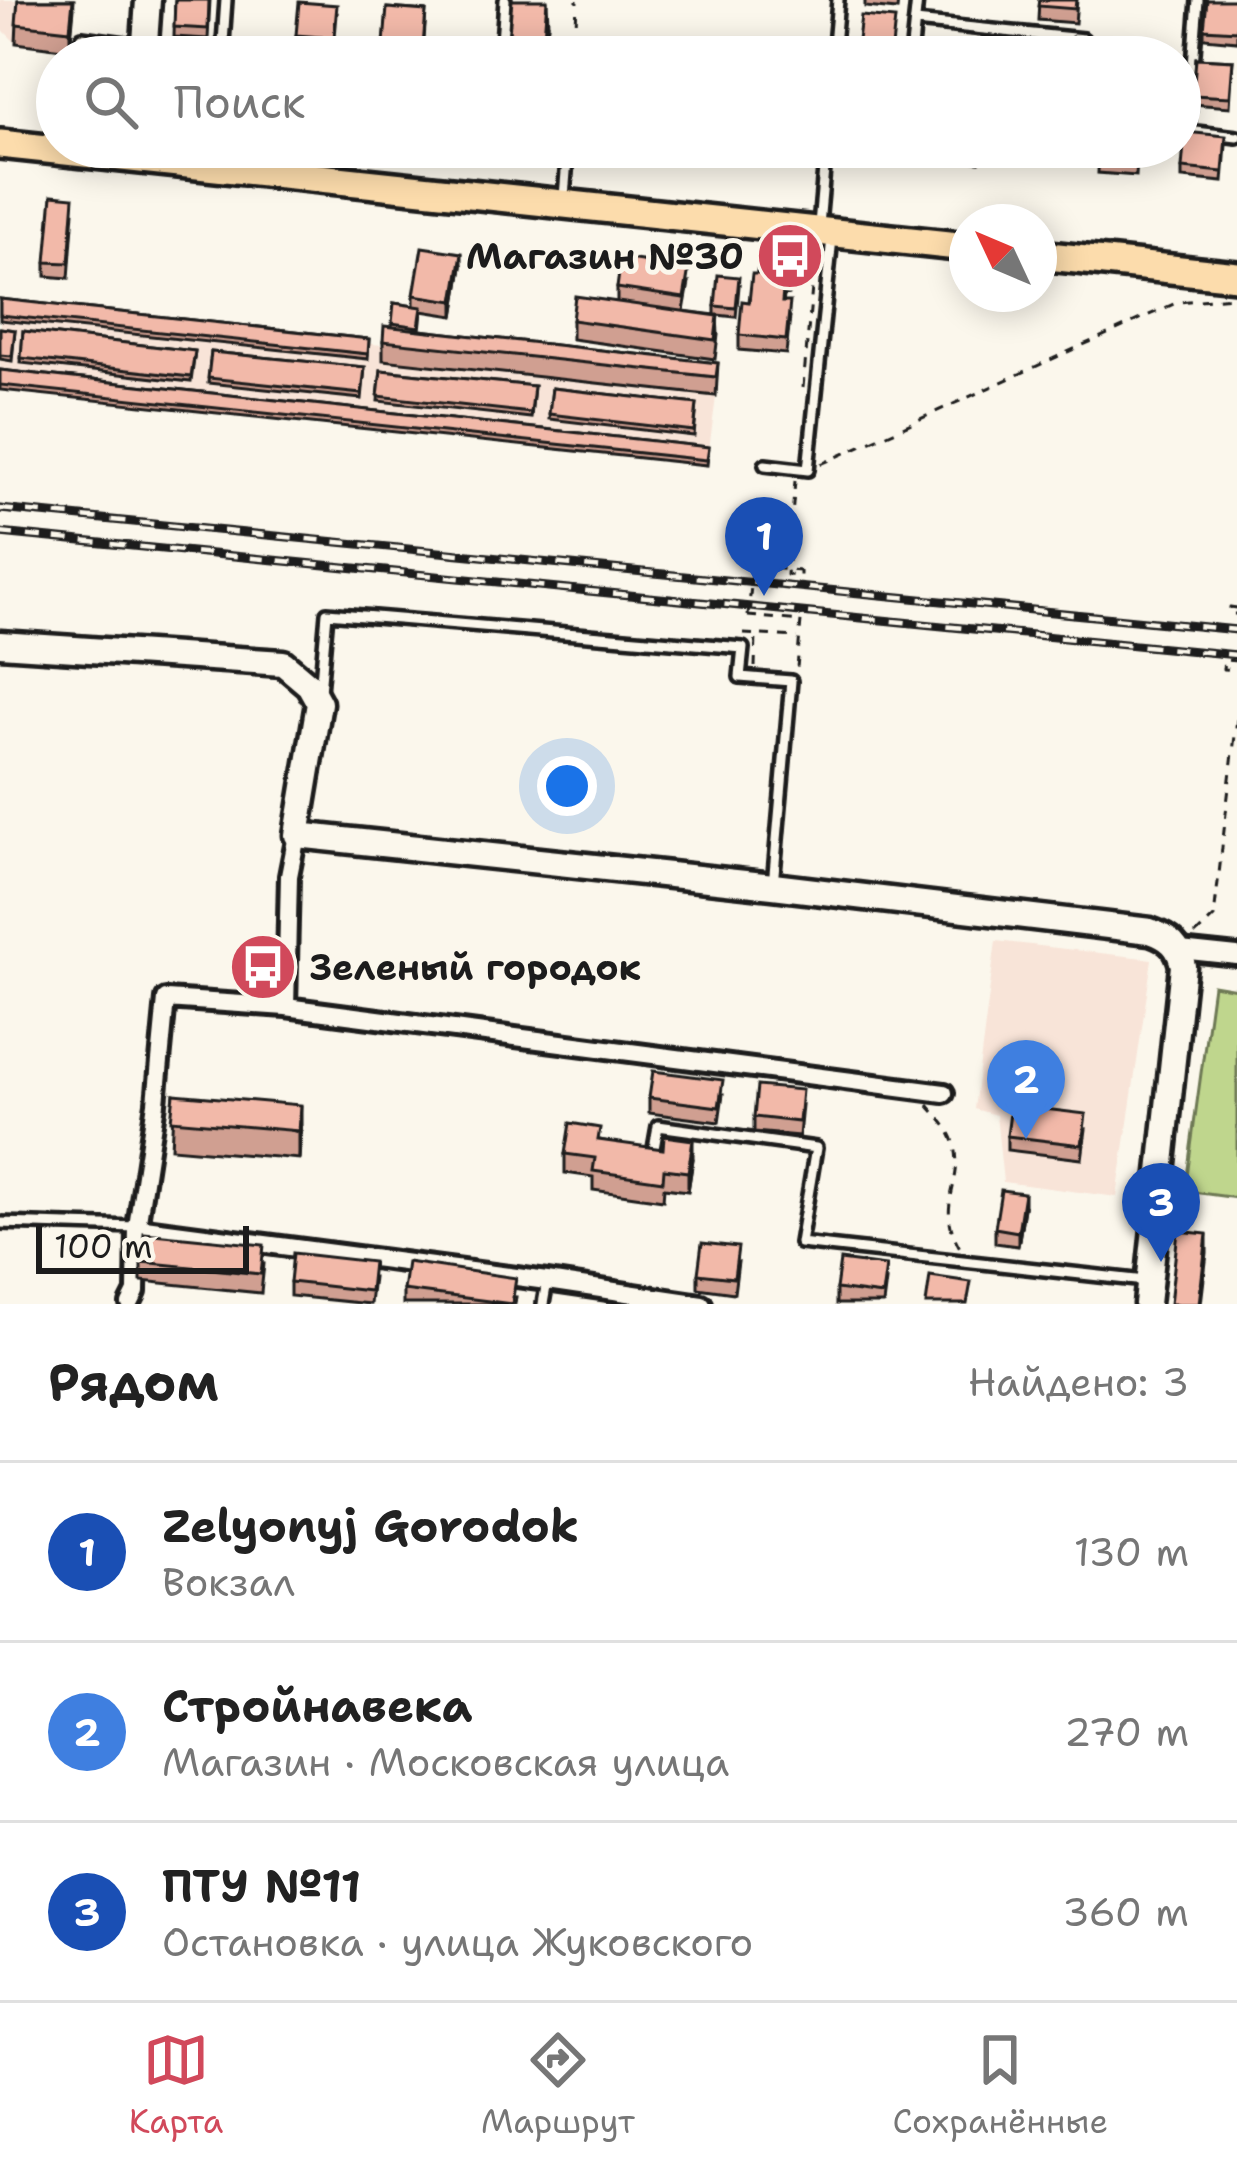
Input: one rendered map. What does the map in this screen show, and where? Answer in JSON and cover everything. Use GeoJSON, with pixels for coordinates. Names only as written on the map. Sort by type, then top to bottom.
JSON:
{"type":"FeatureCollection","features":[{"type":"Feature","properties":{"kind":"main road"},"geometry":{"type":"LineString","coordinates":[[0,144],[36,146]]}},
{"type":"Feature","properties":{"kind":"main road"},"geometry":{"type":"LineString","coordinates":[[312,168],[563,203],[949,245]]}},
{"type":"Feature","properties":{"kind":"main road"},"geometry":{"type":"LineString","coordinates":[[1057,257],[1237,276]]}},
{"type":"Feature","properties":{"kind":"street"},"geometry":{"type":"LineString","coordinates":[[146,36],[148,0]]}},
{"type":"Feature","properties":{"kind":"street"},"geometry":{"type":"LineString","coordinates":[[0,644],[283,663],[309,685],[319,704],[289,876],[286,1007]]}},
{"type":"Feature","properties":{"kind":"street"},"geometry":{"type":"LineString","coordinates":[[297,836],[773,886],[1164,936],[1181,958],[1149,1293]]}},
{"type":"Feature","properties":{"kind":"street"},"geometry":{"type":"LineString","coordinates":[[1181,958],[1237,956]]}},
{"type":"Feature","properties":{"kind":"street"},"geometry":{"type":"LineString","coordinates":[[130,1304],[136,1292],[137,1228],[166,999],[286,1007],[944,1093]]}},
{"type":"Feature","properties":{"kind":"street"},"geometry":{"type":"LineString","coordinates":[[137,1228],[702,1304]]}},
{"type":"Feature","properties":{"kind":"lane"},"geometry":{"type":"LineString","coordinates":[[223,36],[226,0]]}},
{"type":"Feature","properties":{"kind":"lane"},"geometry":{"type":"LineString","coordinates":[[503,36],[506,0]]}},
{"type":"Feature","properties":{"kind":"lane"},"geometry":{"type":"LineString","coordinates":[[835,36],[838,0]]}},
{"type":"Feature","properties":{"kind":"lane"},"geometry":{"type":"LineString","coordinates":[[913,36],[917,0]]}},
{"type":"Feature","properties":{"kind":"lane"},"geometry":{"type":"LineString","coordinates":[[1194,36],[1198,0]]}},
{"type":"Feature","properties":{"kind":"lane"},"geometry":{"type":"LineString","coordinates":[[915,22],[1050,36]]}},
{"type":"Feature","properties":{"kind":"lane"},"geometry":{"type":"LineString","coordinates":[[1201,133],[1237,137]]}},
{"type":"Feature","properties":{"kind":"lane"},"geometry":{"type":"LineString","coordinates":[[563,203],[566,168]]}},
{"type":"Feature","properties":{"kind":"lane"},"geometry":{"type":"LineString","coordinates":[[765,465],[808,470],[826,231],[826,168]]}},
{"type":"Feature","properties":{"kind":"lane"},"geometry":{"type":"LineString","coordinates":[[319,704],[327,613],[743,648],[740,677],[791,681],[773,886]]}},
{"type":"Feature","properties":{"kind":"lane"},"geometry":{"type":"LineString","coordinates":[[634,1154],[653,1156],[658,1126],[816,1148],[800,1243],[969,1262],[1149,1293]]}},
{"type":"Feature","properties":{"kind":"lane"},"geometry":{"type":"LineString","coordinates":[[0,1223],[137,1228]]}},
{"type":"Feature","properties":{"kind":"lane"},"geometry":{"type":"LineString","coordinates":[[544,1304],[547,1281]]}},
{"type":"Feature","properties":{"kind":"path"},"geometry":{"type":"LineString","coordinates":[[576,36],[577,0]]}},
{"type":"Feature","properties":{"kind":"path"},"geometry":{"type":"LineString","coordinates":[[808,470],[1178,302],[1237,297]]}},
{"type":"Feature","properties":{"kind":"path"},"geometry":{"type":"LineString","coordinates":[[797,673],[801,621],[748,616],[753,566],[800,571]]}},
{"type":"Feature","properties":{"kind":"path"},"geometry":{"type":"LineString","coordinates":[[743,648],[744,632],[800,637]]}},
{"type":"Feature","properties":{"kind":"path"},"geometry":{"type":"LineString","coordinates":[[755,678],[756,633]]}},
{"type":"Feature","properties":{"kind":"path"},"geometry":{"type":"LineString","coordinates":[[1237,662],[1224,660],[1223,669],[1237,670]]}},
{"type":"Feature","properties":{"kind":"path"},"geometry":{"type":"LineString","coordinates":[[1181,958],[1214,917],[1237,718]]}},
{"type":"Feature","properties":{"kind":"path"},"geometry":{"type":"LineString","coordinates":[[915,1090],[947,1128],[956,1148],[948,1208],[950,1232],[969,1262]]}},
{"type":"Feature","properties":{"kind":"shaded area"},"geometry":{"type":"Polygon","coordinates":[[[0,0],[37,0],[16,43],[0,27],[0,0]]]}},
{"type":"Feature","properties":{"kind":"shaded area"},"geometry":{"type":"Polygon","coordinates":[[[0,303],[718,382],[707,465],[0,390],[0,303]]]}},
{"type":"Feature","properties":{"kind":"shaded area"},"geometry":{"type":"Polygon","coordinates":[[[996,941],[1152,959],[1117,1197],[1003,1182],[996,1115],[974,1109],[996,941]]]}},
{"type":"Feature","properties":{"kind":"green space"},"geometry":{"type":"Polygon","coordinates":[[[1213,985],[1237,989],[1237,1198],[1185,1191],[1213,985]]]}},
{"type":"Feature","properties":{"kind":"building"},"geometry":{"type":"Polygon","coordinates":[[[18,0],[73,0],[70,30],[16,24],[18,0]]]}},
{"type":"Feature","properties":{"kind":"building"},"geometry":{"type":"Polygon","coordinates":[[[175,0],[209,0],[208,29],[174,27],[175,0]]]}},
{"type":"Feature","properties":{"kind":"building"},"geometry":{"type":"Polygon","coordinates":[[[512,0],[547,0],[544,36],[509,33],[512,0]]]}},
{"type":"Feature","properties":{"kind":"building"},"geometry":{"type":"Polygon","coordinates":[[[1039,0],[1076,0],[1075,9],[1038,6],[1039,0]]]}},
{"type":"Feature","properties":{"kind":"building"},"geometry":{"type":"Polygon","coordinates":[[[1207,0],[1237,0],[1237,31],[1204,29],[1207,0]]]}},
{"type":"Feature","properties":{"kind":"building"},"geometry":{"type":"Polygon","coordinates":[[[299,2],[337,5],[334,36],[296,35],[299,2]]]}},
{"type":"Feature","properties":{"kind":"building"},"geometry":{"type":"Polygon","coordinates":[[[387,8],[426,11],[424,36],[385,36],[387,8]]]}},
{"type":"Feature","properties":{"kind":"building"},"geometry":{"type":"Polygon","coordinates":[[[861,16],[895,19],[893,36],[858,36],[861,16]]]}},
{"type":"Feature","properties":{"kind":"building"},"geometry":{"type":"Polygon","coordinates":[[[1201,58],[1233,60],[1230,97],[1201,95],[1201,58]]]}},
{"type":"Feature","properties":{"kind":"building"},"geometry":{"type":"Polygon","coordinates":[[[1201,134],[1226,136],[1223,172],[1182,168],[1201,168],[1201,134]]]}},
{"type":"Feature","properties":{"kind":"building"},"geometry":{"type":"Polygon","coordinates":[[[52,195],[74,197],[69,263],[46,262],[52,195]]]}},
{"type":"Feature","properties":{"kind":"building"},"geometry":{"type":"Polygon","coordinates":[[[422,247],[462,253],[454,301],[414,295],[422,247]]]}},
{"type":"Feature","properties":{"kind":"building"},"geometry":{"type":"Polygon","coordinates":[[[621,258],[689,268],[684,298],[617,288],[621,258]]]}},
{"type":"Feature","properties":{"kind":"building"},"geometry":{"type":"Polygon","coordinates":[[[758,261],[789,264],[782,302],[790,302],[786,340],[739,335],[742,301],[749,302],[758,261]]]}},
{"type":"Feature","properties":{"kind":"building"},"geometry":{"type":"Polygon","coordinates":[[[718,275],[739,277],[736,308],[715,306],[718,275]]]}},
{"type":"Feature","properties":{"kind":"building"},"geometry":{"type":"Polygon","coordinates":[[[575,296],[718,316],[715,340],[572,320],[575,296]]]}},
{"type":"Feature","properties":{"kind":"building"},"geometry":{"type":"Polygon","coordinates":[[[0,299],[369,339],[368,354],[0,315],[0,299]]]}},
{"type":"Feature","properties":{"kind":"building"},"geometry":{"type":"Polygon","coordinates":[[[394,303],[422,307],[419,327],[392,323],[394,303]]]}},
{"type":"Feature","properties":{"kind":"building"},"geometry":{"type":"Polygon","coordinates":[[[384,326],[718,363],[716,377],[383,341],[384,326]]]}},
{"type":"Feature","properties":{"kind":"building"},"geometry":{"type":"Polygon","coordinates":[[[0,328],[15,330],[12,356],[0,355],[0,328]]]}},
{"type":"Feature","properties":{"kind":"building"},"geometry":{"type":"Polygon","coordinates":[[[23,331],[195,351],[191,377],[21,358],[23,331]]]}},
{"type":"Feature","properties":{"kind":"building"},"geometry":{"type":"Polygon","coordinates":[[[211,352],[365,367],[362,394],[208,378],[211,352]]]}},
{"type":"Feature","properties":{"kind":"building"},"geometry":{"type":"Polygon","coordinates":[[[0,370],[709,447],[707,460],[0,385],[0,370]]]}},
{"type":"Feature","properties":{"kind":"building"},"geometry":{"type":"Polygon","coordinates":[[[381,370],[534,386],[531,413],[378,396],[381,370]]]}},
{"type":"Feature","properties":{"kind":"building"},"geometry":{"type":"Polygon","coordinates":[[[552,388],[697,404],[694,431],[549,414],[552,388]]]}},
{"type":"Feature","properties":{"kind":"building"},"geometry":{"type":"Polygon","coordinates":[[[653,1071],[723,1080],[719,1107],[649,1098],[653,1071]]]}},
{"type":"Feature","properties":{"kind":"building"},"geometry":{"type":"Polygon","coordinates":[[[757,1086],[802,1090],[799,1122],[754,1117],[757,1086]]]}},
{"type":"Feature","properties":{"kind":"building"},"geometry":{"type":"Polygon","coordinates":[[[174,1094],[301,1105],[299,1131],[171,1120],[174,1094]]]}},
{"type":"Feature","properties":{"kind":"building"},"geometry":{"type":"Polygon","coordinates":[[[1011,1105],[1086,1114],[1082,1145],[1007,1136],[1011,1105]]]}},
{"type":"Feature","properties":{"kind":"building"},"geometry":{"type":"Polygon","coordinates":[[[570,1123],[600,1128],[598,1140],[663,1149],[664,1136],[693,1140],[688,1172],[664,1169],[663,1181],[593,1171],[595,1158],[565,1154],[570,1123]]]}},
{"type":"Feature","properties":{"kind":"building"},"geometry":{"type":"Polygon","coordinates":[[[1001,1190],[1024,1193],[1018,1232],[995,1228],[1001,1190]]]}},
{"type":"Feature","properties":{"kind":"building"},"geometry":{"type":"Polygon","coordinates":[[[1178,1231],[1207,1234],[1199,1304],[1170,1304],[1178,1231]]]}},
{"type":"Feature","properties":{"kind":"building"},"geometry":{"type":"Polygon","coordinates":[[[144,1233],[264,1245],[261,1274],[141,1262],[144,1233]]]}},
{"type":"Feature","properties":{"kind":"building"},"geometry":{"type":"Polygon","coordinates":[[[702,1243],[738,1247],[734,1278],[698,1274],[702,1243]]]}},
{"type":"Feature","properties":{"kind":"building"},"geometry":{"type":"Polygon","coordinates":[[[293,1253],[373,1262],[370,1291],[290,1282],[293,1253]]]}},
{"type":"Feature","properties":{"kind":"building"},"geometry":{"type":"Polygon","coordinates":[[[840,1260],[886,1266],[882,1295],[836,1289],[840,1260]]]}},
{"type":"Feature","properties":{"kind":"building"},"geometry":{"type":"Polygon","coordinates":[[[407,1262],[516,1278],[512,1304],[403,1290],[407,1262]]]}},
{"type":"Feature","properties":{"kind":"building"},"geometry":{"type":"Polygon","coordinates":[[[930,1276],[971,1282],[967,1304],[926,1304],[930,1276]]]}},
{"type":"Feature","properties":{"kind":"railway"},"geometry":{"type":"LineString","coordinates":[[0,509],[1237,630]]}},
{"type":"Feature","properties":{"kind":"railway"},"geometry":{"type":"LineString","coordinates":[[0,533],[1237,655]]}},
{"type":"Feature","properties":{"kind":"place","name":"Магазин №30"},"geometry":{"type":"Point","coordinates":[790,256]}},
{"type":"Feature","properties":{"kind":"place","name":"Zelyonyj Gorodok"},"geometry":{"type":"Point","coordinates":[764,596]}},
{"type":"Feature","properties":{"kind":"place","name":"Зеленый городок"},"geometry":{"type":"Point","coordinates":[263,967]}},
{"type":"Feature","properties":{"kind":"place","name":"Стройнавека"},"geometry":{"type":"Point","coordinates":[1026,1139]}},
{"type":"Feature","properties":{"kind":"place","name":"ПТУ №11"},"geometry":{"type":"Point","coordinates":[1161,1262]}}]}
